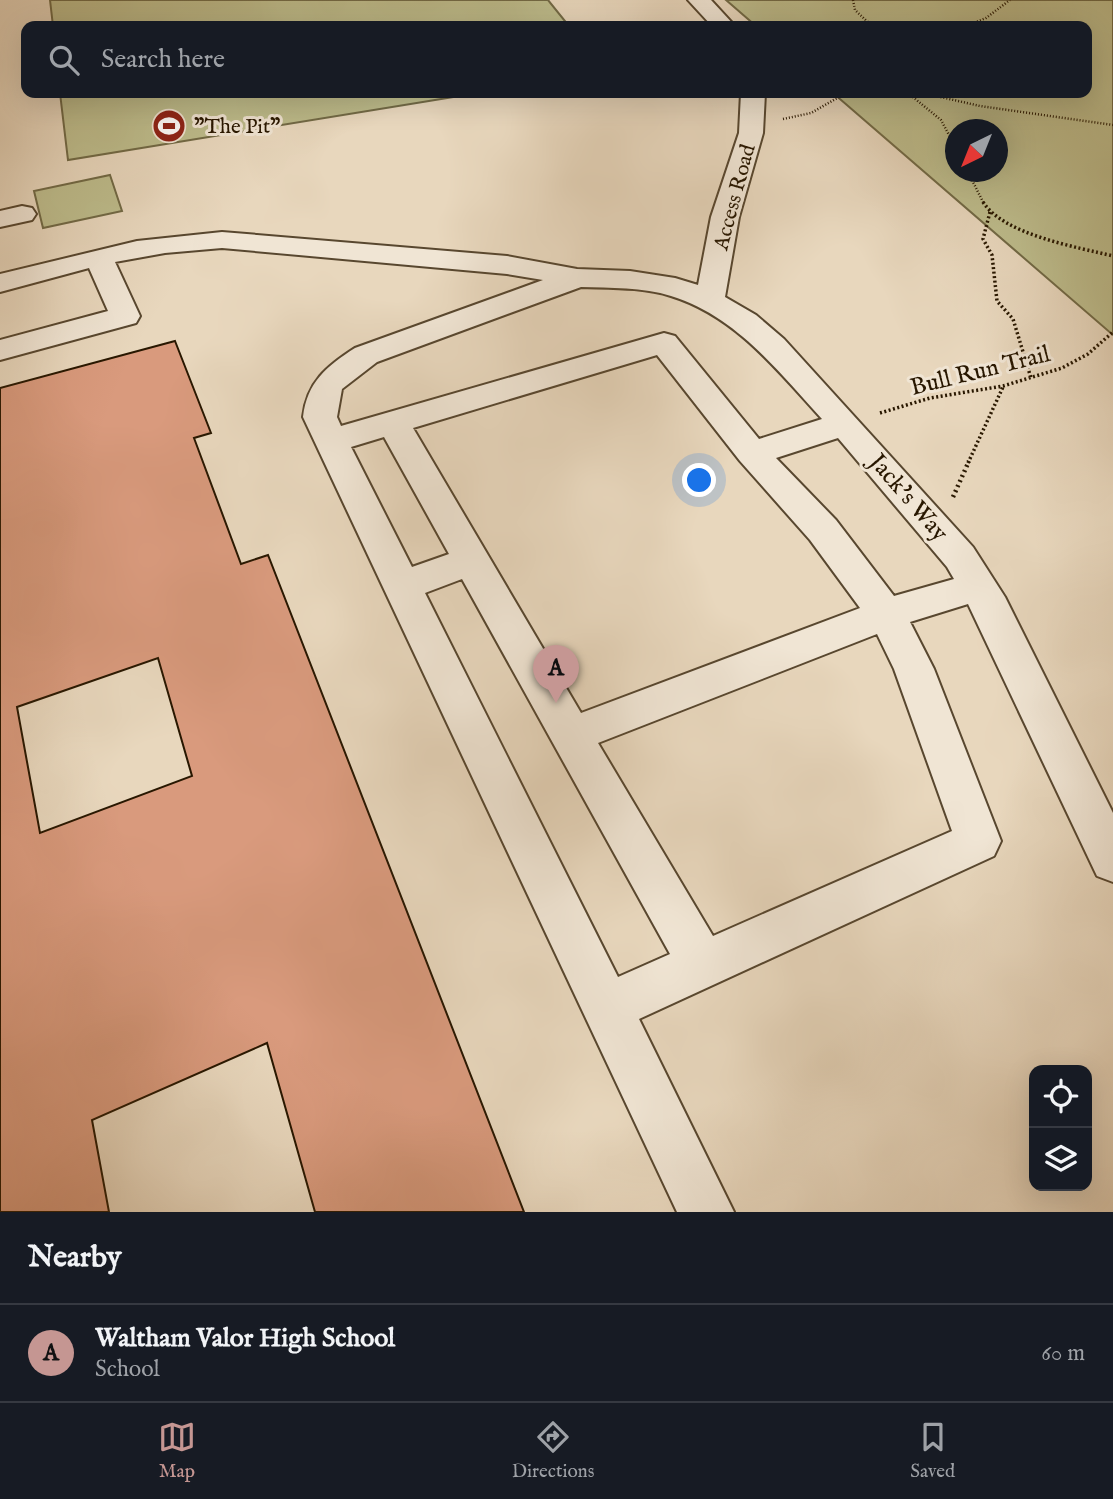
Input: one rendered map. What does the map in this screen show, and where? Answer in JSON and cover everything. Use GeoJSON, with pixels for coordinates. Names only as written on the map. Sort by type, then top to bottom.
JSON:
{"type":"FeatureCollection","features":[{"type":"Feature","properties":{"kind":"street"},"geometry":{"type":"LineString","coordinates":[[699,0],[719,21]]}},
{"type":"Feature","properties":{"kind":"street","name":"Access Road"},"geometry":{"type":"LineString","coordinates":[[710,300],[725,217],[745,156],[753,120],[753,98]]}},
{"type":"Feature","properties":{"kind":"street"},"geometry":{"type":"LineString","coordinates":[[0,284],[99,258],[181,241],[222,240],[507,265],[577,278]]}},
{"type":"Feature","properties":{"kind":"street"},"geometry":{"type":"LineString","coordinates":[[0,350],[125,316],[99,258]]}},
{"type":"Feature","properties":{"kind":"street"},"geometry":{"type":"LineString","coordinates":[[577,278],[366,355],[337,375],[321,395],[320,417],[706,1212]]}},
{"type":"Feature","properties":{"kind":"street","name":"Jack's Way"},"geometry":{"type":"LineString","coordinates":[[577,278],[630,280],[675,287],[710,300],[745,322],[773,346],[845,424],[938,530],[978,586],[1113,861]]}},
{"type":"Feature","properties":{"kind":"street"},"geometry":{"type":"LineString","coordinates":[[331,441],[664,343],[752,453],[823,530],[886,614],[914,668],[978,841],[607,1007]]}},
{"type":"Feature","properties":{"kind":"street"},"geometry":{"type":"LineString","coordinates":[[393,423],[703,965]]}},
{"type":"Feature","properties":{"kind":"street"},"geometry":{"type":"LineString","coordinates":[[752,453],[845,424]]}},
{"type":"Feature","properties":{"kind":"street"},"geometry":{"type":"LineString","coordinates":[[401,586],[472,560]]}},
{"type":"Feature","properties":{"kind":"street"},"geometry":{"type":"LineString","coordinates":[[571,735],[886,614],[978,586]]}},
{"type":"Feature","properties":{"kind":"path"},"geometry":{"type":"LineString","coordinates":[[853,0],[855,9],[867,21]]}},
{"type":"Feature","properties":{"kind":"path"},"geometry":{"type":"LineString","coordinates":[[978,21],[1010,0]]}},
{"type":"Feature","properties":{"kind":"path"},"geometry":{"type":"LineString","coordinates":[[753,120],[790,119],[811,113],[837,98]]}},
{"type":"Feature","properties":{"kind":"path"},"geometry":{"type":"LineString","coordinates":[[914,98],[941,120],[945,127]]}},
{"type":"Feature","properties":{"kind":"path"},"geometry":{"type":"LineString","coordinates":[[945,98],[980,106],[1113,125]]}},
{"type":"Feature","properties":{"kind":"path"},"geometry":{"type":"LineString","coordinates":[[974,182],[990,212],[1007,223],[1071,246],[1113,256]]}},
{"type":"Feature","properties":{"kind":"path"},"geometry":{"type":"LineString","coordinates":[[990,212],[983,239],[992,255],[996,301],[1013,319],[1031,378]]}},
{"type":"Feature","properties":{"kind":"path","name":"Bull Run Trail"},"geometry":{"type":"LineString","coordinates":[[845,424],[930,398],[1003,386],[1062,368],[1088,354],[1113,332]]}},
{"type":"Feature","properties":{"kind":"path"},"geometry":{"type":"LineString","coordinates":[[938,530],[1003,386]]}},
{"type":"Feature","properties":{"kind":"shaded area"},"geometry":{"type":"Polygon","coordinates":[[[50,0],[548,0],[565,21],[52,21],[50,0]]]}},
{"type":"Feature","properties":{"kind":"shaded area"},"geometry":{"type":"Polygon","coordinates":[[[726,0],[1113,0],[1113,335],[839,98],[1092,98],[1092,21],[750,21],[726,0]]]}},
{"type":"Feature","properties":{"kind":"shaded area","name":"\"The Pit\""},"geometry":{"type":"Polygon","coordinates":[[[61,98],[447,98],[68,160],[61,98]]]}},
{"type":"Feature","properties":{"kind":"shaded area"},"geometry":{"type":"Polygon","coordinates":[[[110,175],[122,211],[43,228],[34,191],[110,175]]]}},
{"type":"Feature","properties":{"kind":"building"},"geometry":{"type":"Polygon","coordinates":[[[175,341],[211,433],[194,438],[241,564],[268,555],[524,1212],[315,1212],[267,1043],[92,1120],[109,1212],[0,1212],[0,388],[175,341]],[[158,658],[17,707],[40,833],[192,776],[158,658]]]}},
{"type":"Feature","properties":{"kind":"place","name":"\"The Pit\""},"geometry":{"type":"Point","coordinates":[169,126]}},
{"type":"Feature","properties":{"kind":"place","name":"Waltham Valor High School"},"geometry":{"type":"Point","coordinates":[556,703]}}]}
